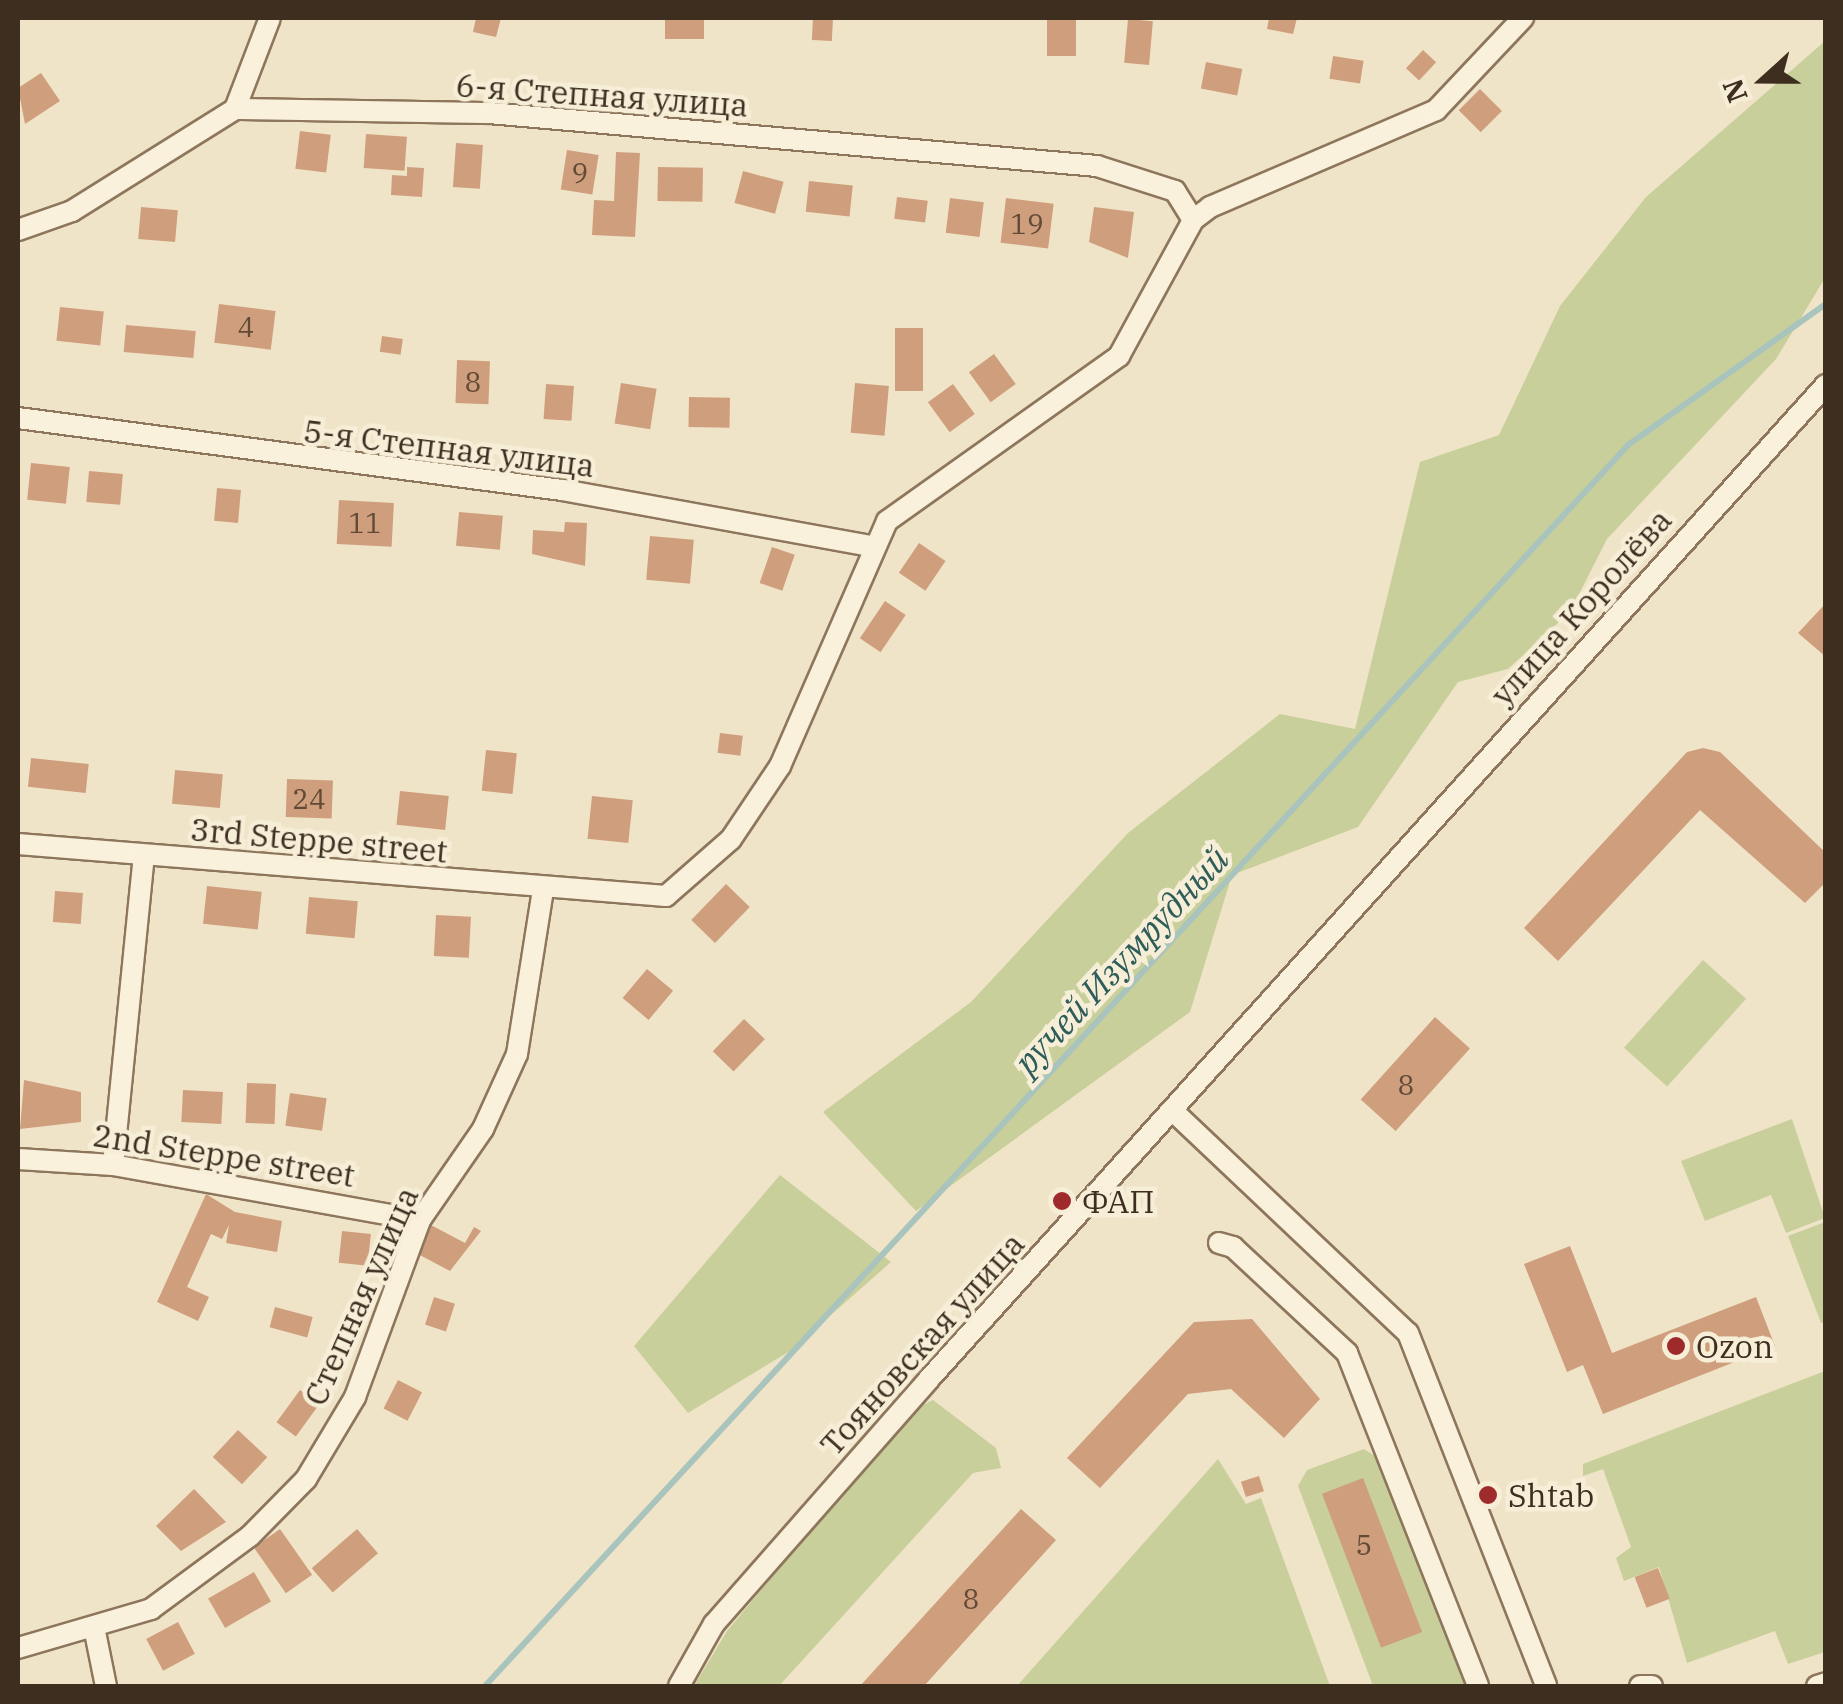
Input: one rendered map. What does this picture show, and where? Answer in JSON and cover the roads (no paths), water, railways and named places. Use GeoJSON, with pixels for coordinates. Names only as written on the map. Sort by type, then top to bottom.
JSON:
{"type":"FeatureCollection","features":[{"type":"Feature","properties":{"kind":"street"},"geometry":{"type":"LineString","coordinates":[[18,230],[72,210],[235,109],[270,18]]}},
{"type":"Feature","properties":{"kind":"street"},"geometry":{"type":"LineString","coordinates":[[872,546],[909,501],[1120,356],[1193,220],[1436,110],[1523,18]]}},
{"type":"Feature","properties":{"kind":"street","name":"6-я Степная улица"},"geometry":{"type":"LineString","coordinates":[[235,109],[489,112],[1097,166],[1175,191],[1193,220]]}},
{"type":"Feature","properties":{"kind":"street","name":"улица Королёва"},"geometry":{"type":"LineString","coordinates":[[1385,873],[1826,385]]}},
{"type":"Feature","properties":{"kind":"street","name":"5-я Степная улица"},"geometry":{"type":"LineString","coordinates":[[18,418],[562,490],[872,546]]}},
{"type":"Feature","properties":{"kind":"street","name":"3rd Steppe street"},"geometry":{"type":"LineString","coordinates":[[18,844],[614,898],[666,896],[731,838],[802,726],[858,604],[872,546]]}},
{"type":"Feature","properties":{"kind":"street"},"geometry":{"type":"LineString","coordinates":[[113,1164],[144,856]]}},
{"type":"Feature","properties":{"kind":"street","name":"Тояновская улица"},"geometry":{"type":"LineString","coordinates":[[679,1686],[714,1624],[1385,873]]}},
{"type":"Feature","properties":{"kind":"street","name":"Степная улица"},"geometry":{"type":"LineString","coordinates":[[18,1648],[48,1633],[95,1632],[151,1610],[209,1568],[306,1479],[355,1397],[420,1220],[483,1129],[516,1054],[542,889]]}},
{"type":"Feature","properties":{"kind":"street"},"geometry":{"type":"LineString","coordinates":[[1173,1111],[1408,1333],[1546,1686]]}},
{"type":"Feature","properties":{"kind":"street","name":"2nd Steppe street"},"geometry":{"type":"LineString","coordinates":[[18,1160],[113,1164],[420,1220]]}},
{"type":"Feature","properties":{"kind":"street"},"geometry":{"type":"LineString","coordinates":[[1219,1243],[1348,1353],[1478,1686]]}},
{"type":"Feature","properties":{"kind":"street"},"geometry":{"type":"LineString","coordinates":[[95,1632],[106,1686]]}},
{"type":"Feature","properties":{"kind":"street"},"geometry":{"type":"LineString","coordinates":[[1818,1686],[1826,1683]]}},
{"type":"Feature","properties":{"kind":"street"},"geometry":{"type":"LineString","coordinates":[[1640,1686],[1652,1686]]}},
{"type":"Feature","properties":{"kind":"waterway","name":"ручей Изумрудный"},"geometry":{"type":"LineString","coordinates":[[485,1686],[1628,445],[1826,304]]}},
{"type":"Feature","properties":{"kind":"place","name":"ФАП"},"geometry":{"type":"Point","coordinates":[1062,1201]}},
{"type":"Feature","properties":{"kind":"place","name":"Ozon"},"geometry":{"type":"Point","coordinates":[1676,1346]}},
{"type":"Feature","properties":{"kind":"place","name":"Shtab"},"geometry":{"type":"Point","coordinates":[1488,1495]}}]}
